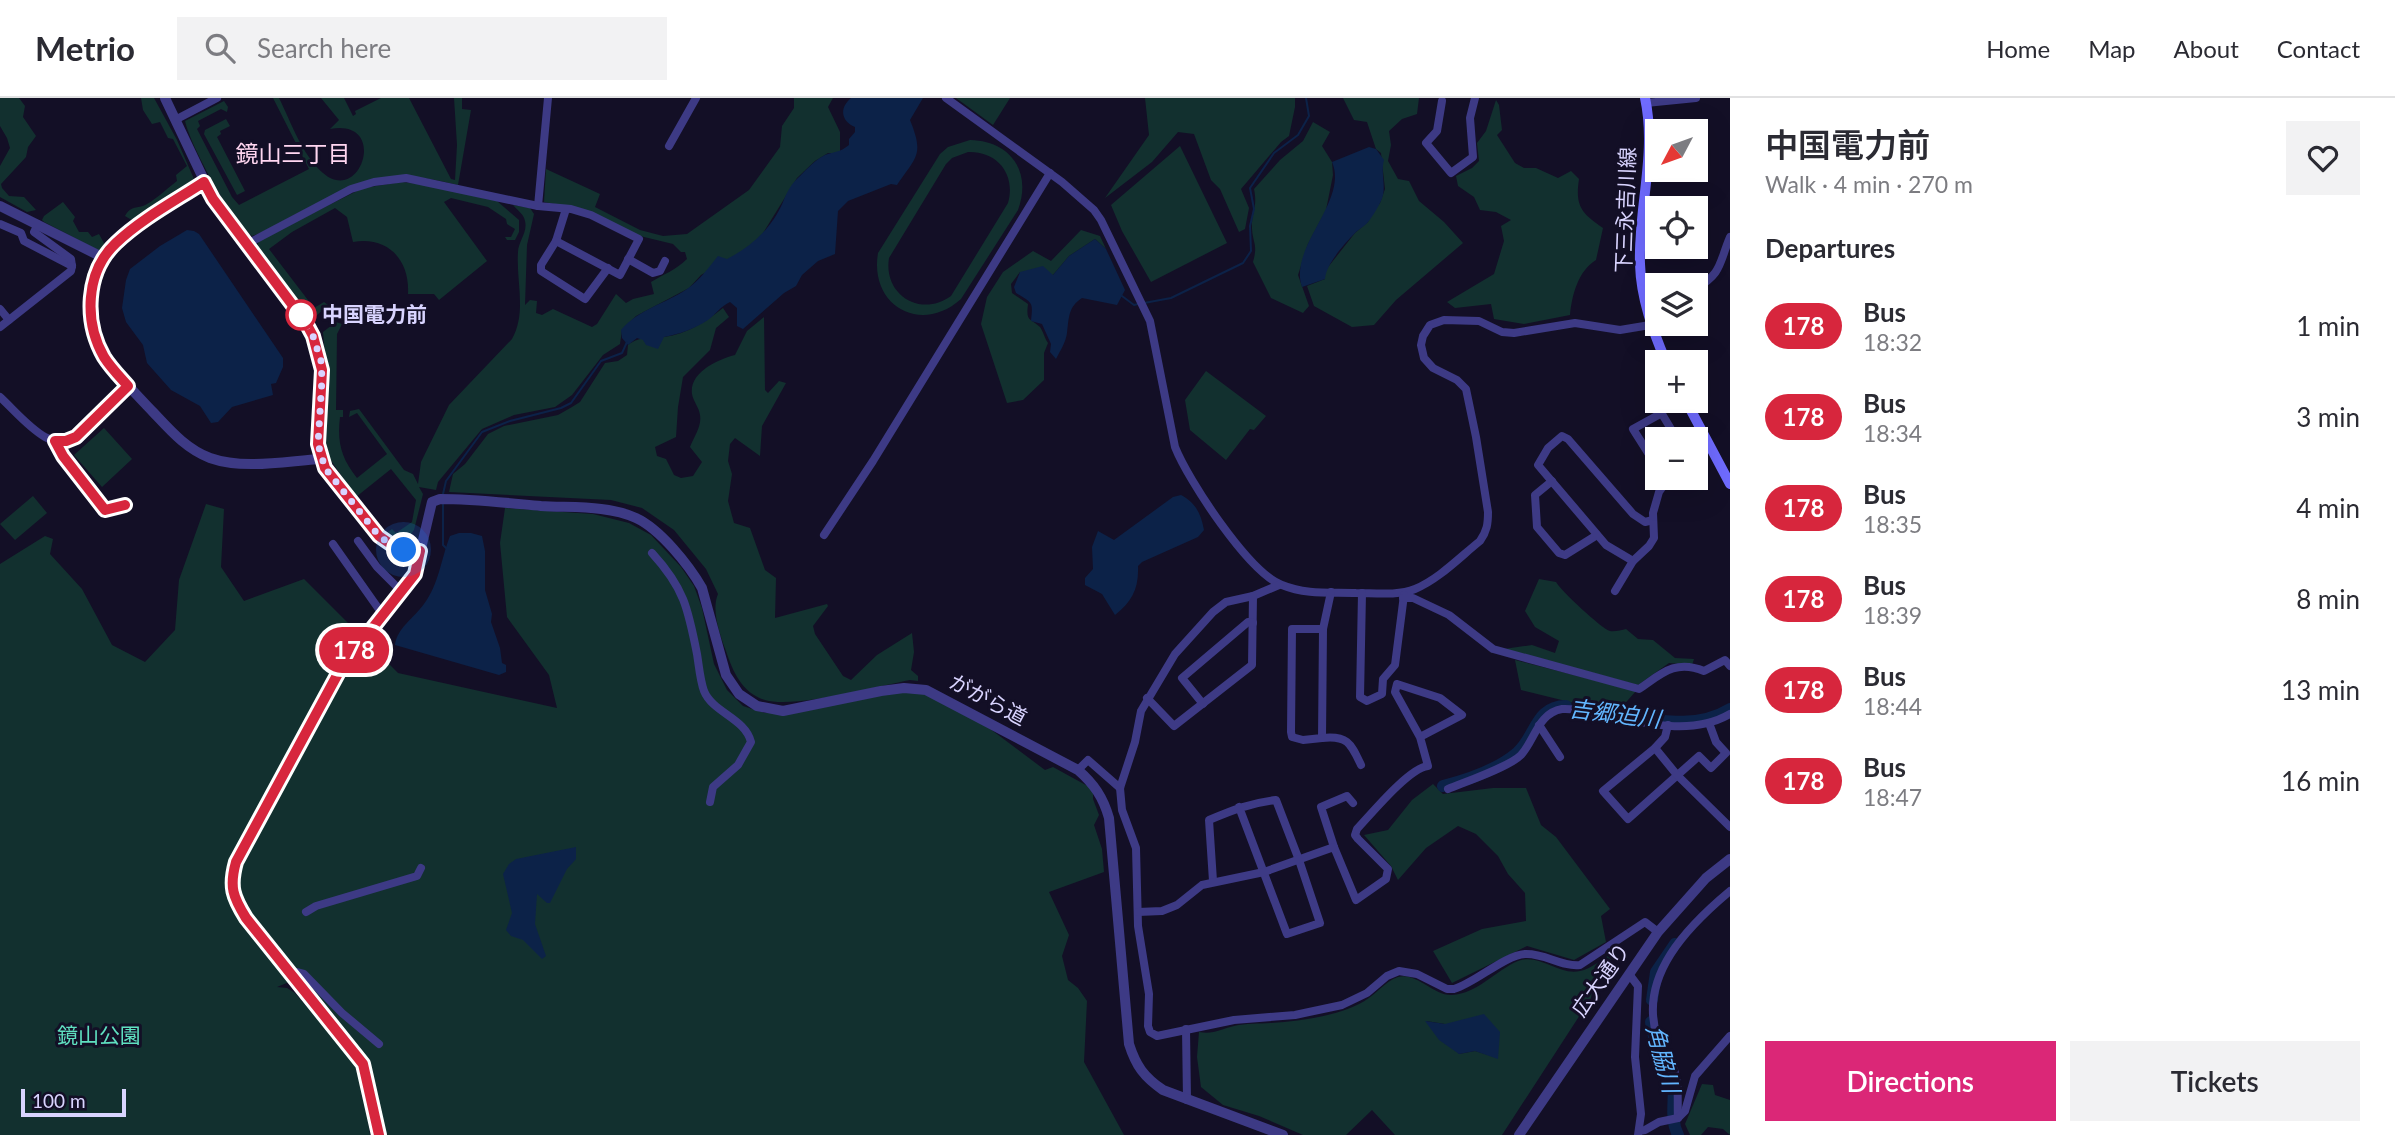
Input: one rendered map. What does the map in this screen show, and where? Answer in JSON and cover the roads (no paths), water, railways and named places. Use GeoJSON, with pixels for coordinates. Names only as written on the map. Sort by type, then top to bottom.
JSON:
{"type":"FeatureCollection","features":[{"type":"Feature","properties":{"kind":"main road","name":"下三永吉川線"},"geometry":{"type":"LineString","coordinates":[[1645,100],[1649,143],[1640,265],[1645,287]]}},
{"type":"Feature","properties":{"kind":"main road"},"geometry":{"type":"LineString","coordinates":[[1692,413],[1730,484]]}},
{"type":"Feature","properties":{"kind":"street"},"geometry":{"type":"LineString","coordinates":[[165,98],[213,199],[313,336],[322,370],[318,444],[321,459],[330,475],[379,536],[392,545],[420,551],[415,574],[341,668],[236,862],[231,879],[235,900],[246,918],[363,1064],[379,1135]]}},
{"type":"Feature","properties":{"kind":"street"},"geometry":{"type":"LineString","coordinates":[[175,120],[217,98]]}},
{"type":"Feature","properties":{"kind":"street"},"geometry":{"type":"LineString","coordinates":[[538,206],[548,98]]}},
{"type":"Feature","properties":{"kind":"street"},"geometry":{"type":"LineString","coordinates":[[669,146],[696,98]]}},
{"type":"Feature","properties":{"kind":"street"},"geometry":{"type":"LineString","coordinates":[[946,98],[1050,173],[1094,210],[1152,328],[1175,447],[1182,463],[1256,567],[1279,584],[1304,592],[1407,595],[1449,615],[1493,649],[1639,689],[1669,668],[1693,667],[1704,671],[1725,660],[1730,666]]}},
{"type":"Feature","properties":{"kind":"street"},"geometry":{"type":"LineString","coordinates":[[1443,102],[1437,131],[1426,143],[1451,173],[1473,157],[1470,118],[1475,98]]}},
{"type":"Feature","properties":{"kind":"street"},"geometry":{"type":"LineString","coordinates":[[1645,100],[1696,98]]}},
{"type":"Feature","properties":{"kind":"street"},"geometry":{"type":"LineString","coordinates":[[824,535],[873,461],[1050,173]]}},
{"type":"Feature","properties":{"kind":"street"},"geometry":{"type":"LineString","coordinates":[[247,244],[351,189],[388,179],[406,178],[538,206],[566,208],[591,215],[639,239],[620,275],[556,241]]}},
{"type":"Feature","properties":{"kind":"street"},"geometry":{"type":"LineString","coordinates":[[204,182],[114,244],[104,258],[92,286],[90,309],[93,330],[105,358],[183,443],[210,458],[246,463],[321,459]]}},
{"type":"Feature","properties":{"kind":"street"},"geometry":{"type":"LineString","coordinates":[[0,206],[104,258]]}},
{"type":"Feature","properties":{"kind":"street"},"geometry":{"type":"LineString","coordinates":[[566,208],[556,241],[541,265],[541,271],[585,299],[608,268]]}},
{"type":"Feature","properties":{"kind":"street"},"geometry":{"type":"LineString","coordinates":[[0,224],[21,233],[24,240],[72,266]]}},
{"type":"Feature","properties":{"kind":"street"},"geometry":{"type":"LineString","coordinates":[[0,327],[71,271],[71,259],[34,232],[38,224]]}},
{"type":"Feature","properties":{"kind":"street"},"geometry":{"type":"LineString","coordinates":[[1708,282],[1716,274],[1730,237]]}},
{"type":"Feature","properties":{"kind":"street"},"geometry":{"type":"LineString","coordinates":[[628,259],[653,273],[660,271],[665,261]]}},
{"type":"Feature","properties":{"kind":"street"},"geometry":{"type":"LineString","coordinates":[[0,309],[9,320]]}},
{"type":"Feature","properties":{"kind":"street"},"geometry":{"type":"LineString","coordinates":[[1362,593],[1360,697],[1367,701],[1382,694],[1383,679],[1395,665],[1407,595],[1480,541],[1488,523],[1466,389],[1457,380],[1433,368],[1424,358],[1421,345],[1430,325],[1444,320],[1479,321],[1502,332],[1514,333],[1574,323],[1620,330],[1645,320]]}},
{"type":"Feature","properties":{"kind":"street"},"geometry":{"type":"LineString","coordinates":[[0,397],[39,433],[55,441],[66,441],[76,437],[128,386]]}},
{"type":"Feature","properties":{"kind":"street"},"geometry":{"type":"LineString","coordinates":[[1645,448],[1633,429],[1662,413],[1670,427]]}},
{"type":"Feature","properties":{"kind":"street"},"geometry":{"type":"LineString","coordinates":[[1633,561],[1606,545],[1538,465],[1548,448],[1562,436],[1568,439],[1633,514],[1645,522],[1653,520]]}},
{"type":"Feature","properties":{"kind":"street"},"geometry":{"type":"LineString","coordinates":[[55,441],[63,456],[105,510],[125,505]]}},
{"type":"Feature","properties":{"kind":"street"},"geometry":{"type":"LineString","coordinates":[[1552,481],[1535,495],[1537,527],[1559,553],[1565,555],[1597,535]]}},
{"type":"Feature","properties":{"kind":"street"},"geometry":{"type":"LineString","coordinates":[[1615,591],[1632,567],[1633,561],[1654,538],[1653,520],[1661,490]]}},
{"type":"Feature","properties":{"kind":"street","name":"ががら道"},"geometry":{"type":"LineString","coordinates":[[420,551],[439,500],[605,510],[636,518],[660,536],[697,580],[702,588],[726,676],[739,694],[757,705],[783,711],[881,691],[904,688],[926,690],[1077,770],[1095,786],[1106,805],[1109,818],[1128,1033],[1136,1065],[1146,1079],[1164,1090],[1283,1135]]}},
{"type":"Feature","properties":{"kind":"street"},"geometry":{"type":"LineString","coordinates":[[358,541],[377,568],[401,591]]}},
{"type":"Feature","properties":{"kind":"street"},"geometry":{"type":"LineString","coordinates":[[333,544],[383,615]]}},
{"type":"Feature","properties":{"kind":"street"},"geometry":{"type":"LineString","coordinates":[[652,553],[680,589],[687,606],[704,691],[716,707],[746,731],[751,742],[738,765],[713,787],[709,802]]}},
{"type":"Feature","properties":{"kind":"street"},"geometry":{"type":"LineString","coordinates":[[1279,584],[1253,596],[1226,602],[1213,612],[1175,654],[1141,711],[1135,743],[1120,788],[1122,810],[1136,848],[1138,912],[1149,994],[1150,1032],[1157,1036],[1234,1020],[1295,1015],[1342,1005],[1367,993],[1387,976],[1399,971],[1417,974],[1447,989],[1454,989],[1517,956],[1538,955],[1572,966],[1580,965],[1644,922],[1658,932]]}},
{"type":"Feature","properties":{"kind":"street"},"geometry":{"type":"LineString","coordinates":[[1322,738],[1323,629],[1331,592]]}},
{"type":"Feature","properties":{"kind":"street"},"geometry":{"type":"LineString","coordinates":[[1147,698],[1174,726],[1252,665],[1253,596]]}},
{"type":"Feature","properties":{"kind":"street"},"geometry":{"type":"LineString","coordinates":[[1203,704],[1182,678],[1248,622],[1253,623]]}},
{"type":"Feature","properties":{"kind":"street"},"geometry":{"type":"LineString","coordinates":[[1323,629],[1292,629],[1293,737],[1303,740],[1343,738],[1352,746],[1361,765]]}},
{"type":"Feature","properties":{"kind":"street"},"geometry":{"type":"LineString","coordinates":[[1353,803],[1347,796],[1321,807],[1356,900],[1386,879],[1388,869],[1355,835],[1357,829],[1405,778],[1420,767],[1428,766],[1420,737],[1395,692],[1397,684],[1440,698],[1462,715],[1420,737]]}},
{"type":"Feature","properties":{"kind":"street"},"geometry":{"type":"LineString","coordinates":[[1448,789],[1516,759],[1526,748],[1539,725],[1548,715],[1557,711],[1571,709],[1687,727],[1709,723],[1730,714]]}},
{"type":"Feature","properties":{"kind":"street"},"geometry":{"type":"LineString","coordinates":[[1668,725],[1665,737],[1655,748],[1603,791],[1628,819],[1699,756],[1711,768],[1726,753],[1716,742],[1709,723]]}},
{"type":"Feature","properties":{"kind":"street"},"geometry":{"type":"LineString","coordinates":[[1539,725],[1560,757]]}},
{"type":"Feature","properties":{"kind":"street"},"geometry":{"type":"LineString","coordinates":[[1655,748],[1677,775],[1730,827]]}},
{"type":"Feature","properties":{"kind":"street"},"geometry":{"type":"LineString","coordinates":[[1077,770],[1088,760],[1120,788]]}},
{"type":"Feature","properties":{"kind":"street"},"geometry":{"type":"LineString","coordinates":[[1213,881],[1209,820],[1248,803],[1276,800],[1320,923],[1287,934],[1239,807]]}},
{"type":"Feature","properties":{"kind":"street"},"geometry":{"type":"LineString","coordinates":[[1138,912],[1162,911],[1177,905],[1202,885],[1264,873],[1334,847]]}},
{"type":"Feature","properties":{"kind":"street","name":"広大通り"},"geometry":{"type":"LineString","coordinates":[[1519,1135],[1658,932],[1706,878],[1730,859]]}},
{"type":"Feature","properties":{"kind":"street"},"geometry":{"type":"LineString","coordinates":[[306,912],[316,906],[417,876],[421,869]]}},
{"type":"Feature","properties":{"kind":"street"},"geometry":{"type":"LineString","coordinates":[[1675,1119],[1676,1080],[1654,1025],[1657,980],[1664,964],[1681,941],[1711,907],[1730,891]]}},
{"type":"Feature","properties":{"kind":"street"},"geometry":{"type":"LineString","coordinates":[[291,974],[304,974],[342,1013],[379,1044]]}},
{"type":"Feature","properties":{"kind":"street"},"geometry":{"type":"LineString","coordinates":[[1629,974],[1638,986],[1635,1057],[1640,1090],[1638,1133],[1659,1122],[1675,1119],[1685,1111],[1695,1076],[1730,1036]]}},
{"type":"Feature","properties":{"kind":"street"},"geometry":{"type":"LineString","coordinates":[[1186,1029],[1187,1100]]}},
{"type":"Feature","properties":{"kind":"water"},"geometry":{"type":"Polygon","coordinates":[[[851,98],[923,98],[910,120],[917,141],[914,161],[897,185],[891,184],[848,201],[838,211],[835,254],[818,261],[802,275],[796,286],[784,293],[743,329],[737,326],[737,308],[730,302],[697,326],[664,337],[658,349],[637,338],[628,345],[622,338],[621,330],[628,323],[691,286],[718,256],[727,259],[752,243],[773,220],[797,179],[821,157],[849,145],[855,127],[844,118],[843,110],[851,98]]]}},
{"type":"Feature","properties":{"kind":"water"},"geometry":{"type":"Polygon","coordinates":[[[1369,147],[1376,149],[1384,160],[1380,203],[1369,220],[1337,254],[1325,279],[1302,287],[1300,272],[1303,256],[1333,192],[1335,177],[1332,162],[1369,147]]]}},
{"type":"Feature","properties":{"kind":"water"},"geometry":{"type":"Polygon","coordinates":[[[187,230],[199,234],[283,358],[283,367],[276,383],[271,384],[273,395],[232,407],[218,422],[211,423],[200,406],[171,390],[147,363],[143,345],[126,322],[122,308],[130,269],[187,230]]]}},
{"type":"Feature","properties":{"kind":"water"},"geometry":{"type":"Polygon","coordinates":[[[1095,239],[1106,249],[1125,290],[1117,305],[1082,298],[1077,301],[1070,313],[1065,340],[1056,359],[1050,352],[1051,344],[1042,324],[1031,321],[1031,304],[1016,293],[1014,287],[1020,272],[1043,266],[1053,275],[1069,256],[1095,239]]]}},
{"type":"Feature","properties":{"kind":"water"},"geometry":{"type":"Polygon","coordinates":[[[1181,495],[1197,510],[1204,530],[1198,537],[1142,562],[1138,566],[1133,594],[1115,615],[1102,594],[1085,585],[1085,578],[1093,569],[1092,547],[1098,531],[1114,540],[1173,497],[1181,495]]]}},
{"type":"Feature","properties":{"kind":"water"},"geometry":{"type":"Polygon","coordinates":[[[459,533],[482,536],[485,551],[485,590],[502,663],[506,665],[506,672],[499,675],[395,645],[402,628],[429,596],[450,536],[459,533]]]}},
{"type":"Feature","properties":{"kind":"water"},"geometry":{"type":"Polygon","coordinates":[[[576,847],[576,859],[567,869],[550,903],[537,894],[535,924],[546,956],[542,959],[523,940],[511,936],[506,930],[512,913],[503,874],[516,859],[576,847]]]}},
{"type":"Feature","properties":{"kind":"water"},"geometry":{"type":"Polygon","coordinates":[[[1484,1014],[1500,1032],[1498,1059],[1475,1051],[1459,1054],[1439,1040],[1425,1021],[1445,1024],[1484,1014]]]}},
{"type":"Feature","properties":{"kind":"waterway"},"geometry":{"type":"LineString","coordinates":[[1144,303],[1171,298],[1243,263],[1251,251],[1250,226],[1254,209],[1250,188],[1274,153],[1298,135],[1309,116],[1306,98]]}},
{"type":"Feature","properties":{"kind":"waterway"},"geometry":{"type":"LineString","coordinates":[[1122,296],[1134,305],[1138,304]]}},
{"type":"Feature","properties":{"kind":"waterway"},"geometry":{"type":"LineString","coordinates":[[443,494],[446,481],[482,432],[571,403],[601,361],[622,353],[627,342]]}},
{"type":"Feature","properties":{"kind":"waterway"},"geometry":{"type":"LineString","coordinates":[[443,503],[443,545],[446,548]]}},
{"type":"Feature","properties":{"kind":"waterway","name":"吉郷迫川"},"geometry":{"type":"LineString","coordinates":[[1443,786],[1482,773],[1509,759],[1523,746],[1548,711],[1566,706]]}},
{"type":"Feature","properties":{"kind":"waterway","name":"吉郷迫川"},"geometry":{"type":"LineString","coordinates":[[1618,715],[1676,722],[1704,720],[1730,709]]}},
{"type":"Feature","properties":{"kind":"waterway","name":"角脇川"},"geometry":{"type":"LineString","coordinates":[[1652,1000],[1656,972],[1675,944]]}},
{"type":"Feature","properties":{"kind":"waterway","name":"角脇川"},"geometry":{"type":"LineString","coordinates":[[1651,1022],[1654,1037],[1673,1079],[1673,1115],[1678,1135]]}},
{"type":"Feature","properties":{"kind":"place","name":"中国電力前"},"geometry":{"type":"Point","coordinates":[301,315]}},
{"type":"Feature","properties":{"kind":"district","name":"鏡山三丁目"},"geometry":{"type":"Point","coordinates":[293,154]}},
{"type":"Feature","properties":{"kind":"park label","name":"鏡山公園"},"geometry":{"type":"Point","coordinates":[99,1036]}}]}
